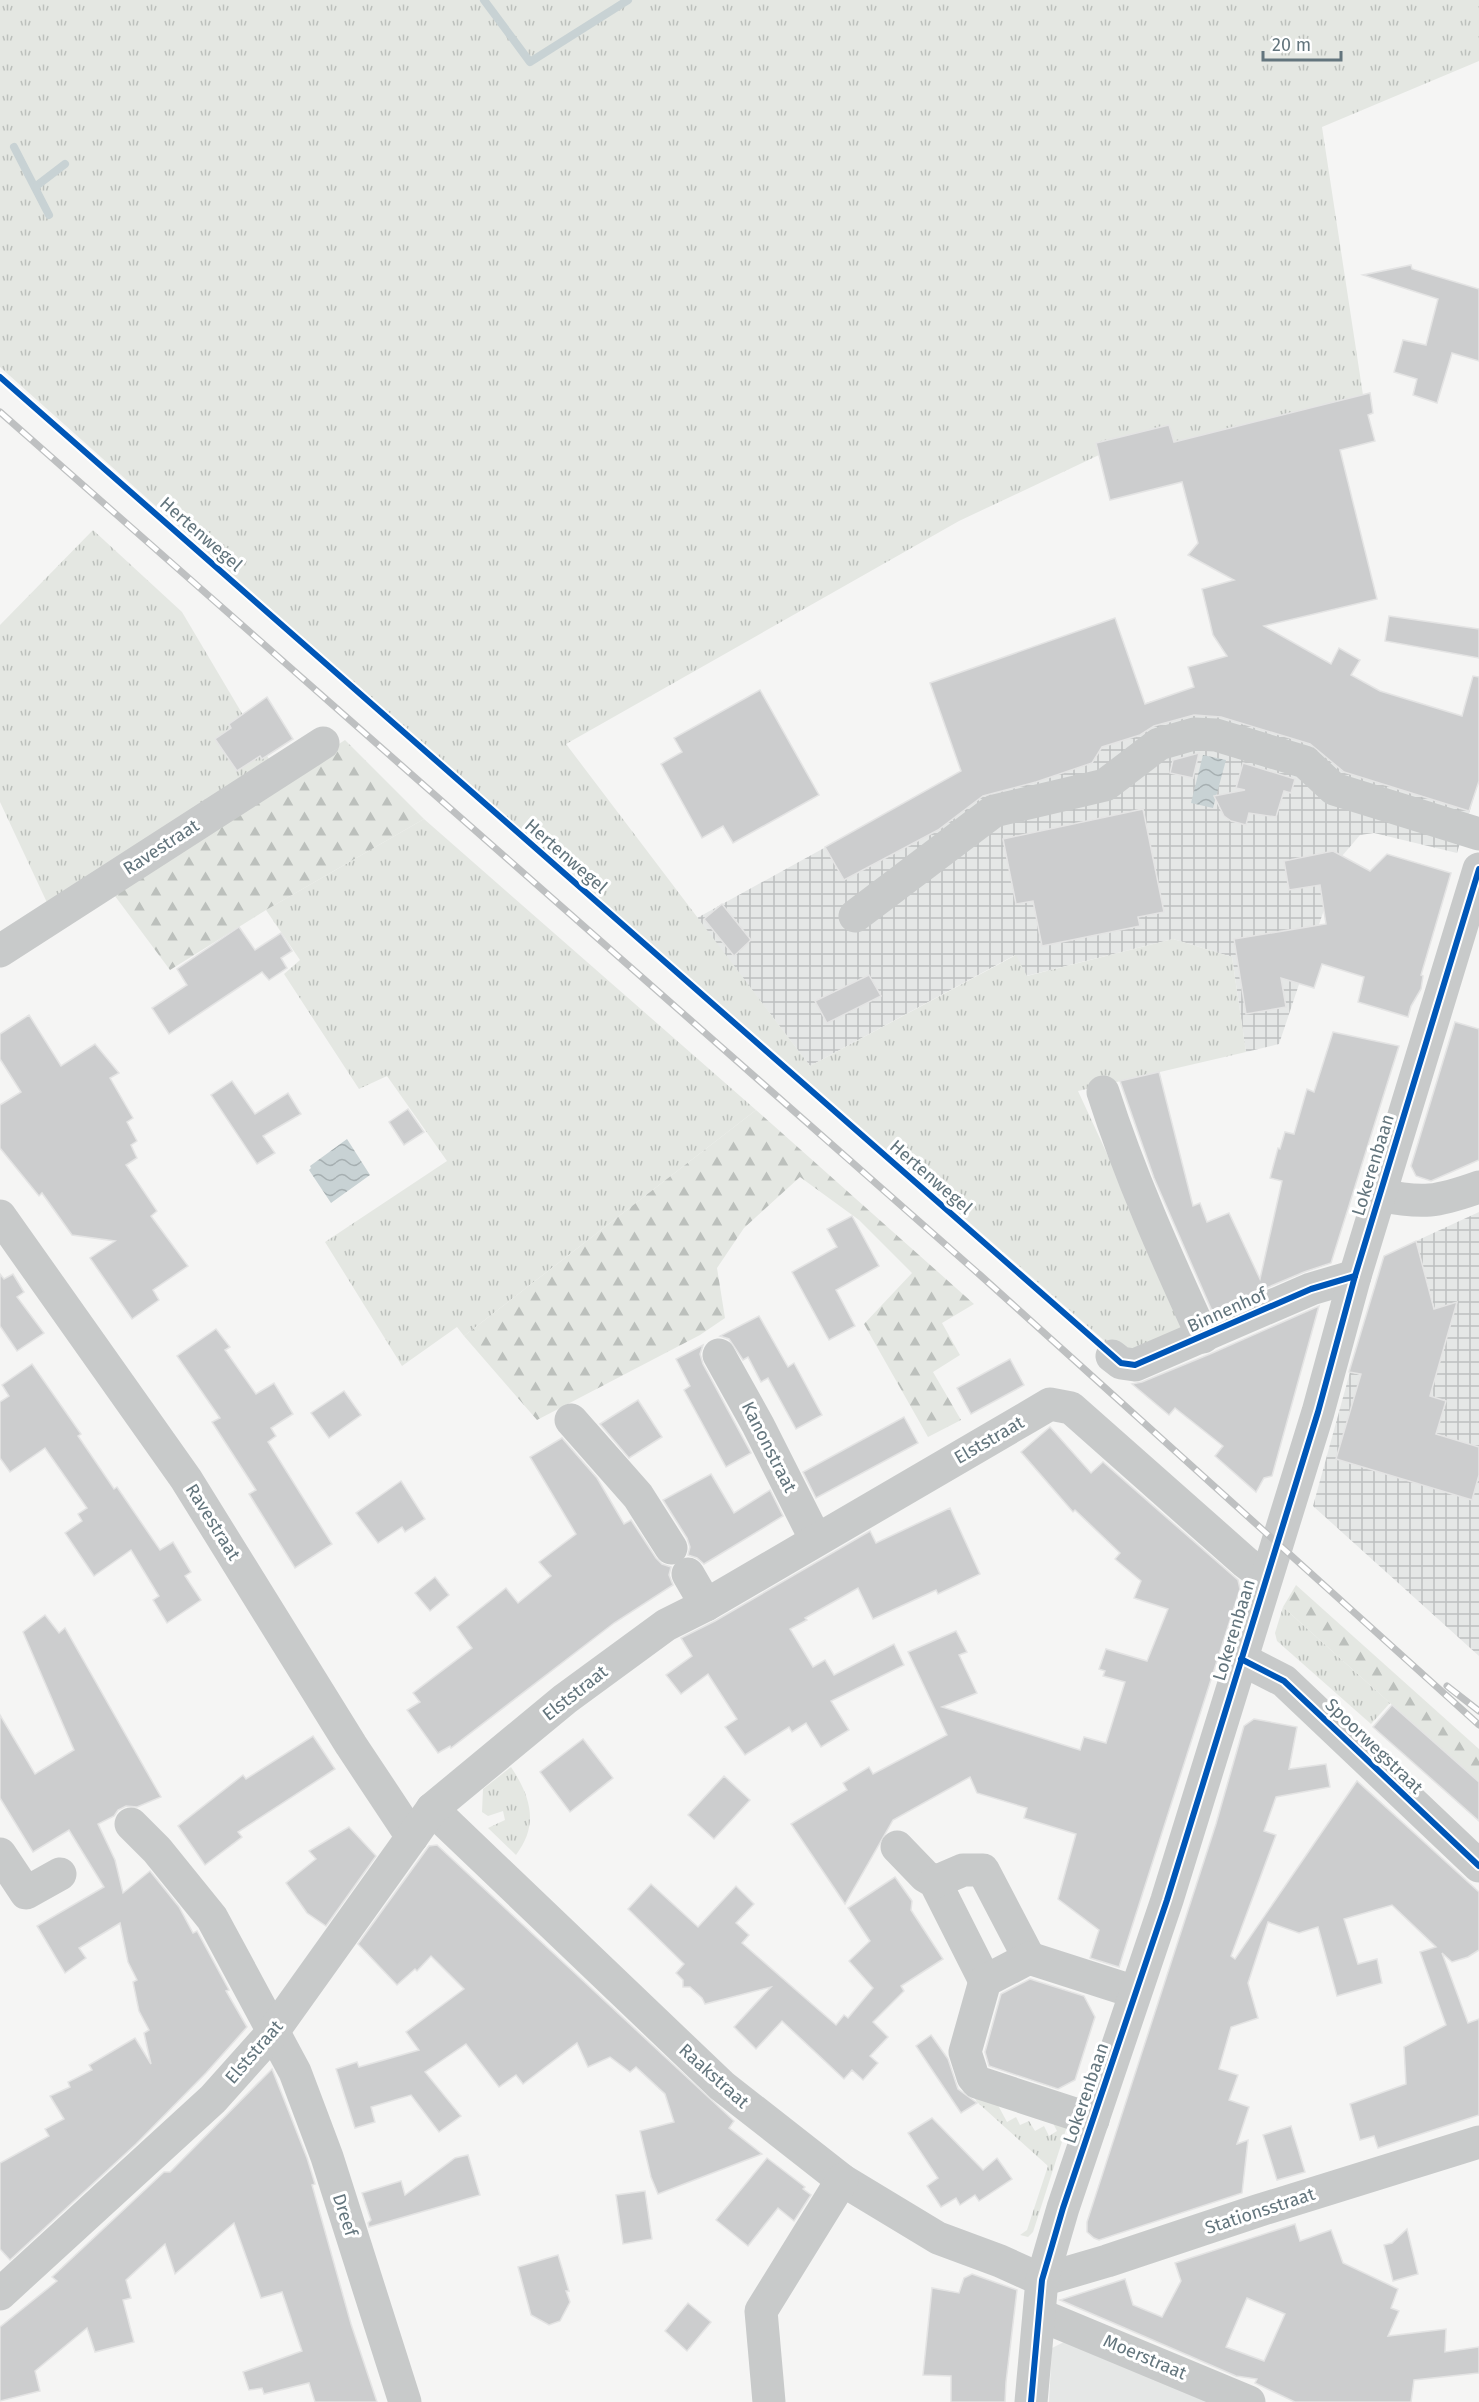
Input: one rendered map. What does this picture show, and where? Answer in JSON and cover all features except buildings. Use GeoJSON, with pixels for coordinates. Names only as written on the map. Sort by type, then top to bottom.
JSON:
{"type":"FeatureCollection","features":[{"type":"Feature","properties":{"kind":"street"},"geometry":{"type":"LineString","coordinates":[[855,916],[994,812],[1105,785],[1159,744],[1194,734],[1216,735],[1305,762],[1334,789],[1479,834]]}},
{"type":"Feature","properties":{"kind":"street","name":"Ravestraat"},"geometry":{"type":"LineString","coordinates":[[0,951],[323,742]]}},
{"type":"Feature","properties":{"kind":"street","name":"Lokerenbaan"},"geometry":{"type":"LineString","coordinates":[[1031,2402],[1042,2280],[1167,1900],[1318,1412],[1379,1195],[1479,869]]}},
{"type":"Feature","properties":{"kind":"street","name":"Binnenhof"},"geometry":{"type":"LineString","coordinates":[[1103,1092],[1121,1148],[1154,1231],[1203,1337]]}},
{"type":"Feature","properties":{"kind":"street"},"geometry":{"type":"LineString","coordinates":[[1379,1195],[1407,1201],[1428,1202],[1453,1197],[1479,1187]]}},
{"type":"Feature","properties":{"kind":"street","name":"Ravestraat"},"geometry":{"type":"LineString","coordinates":[[0,1216],[186,1479],[351,1745],[412,1837]]}},
{"type":"Feature","properties":{"kind":"street","name":"Binnenhof"},"geometry":{"type":"LineString","coordinates":[[1112,1356],[1121,1363],[1135,1365],[1311,1289],[1355,1276]]}},
{"type":"Feature","properties":{"kind":"street","name":"Kanonstraat"},"geometry":{"type":"LineString","coordinates":[[720,1355],[816,1540]]}},
{"type":"Feature","properties":{"kind":"street","name":"Elststraat"},"geometry":{"type":"LineString","coordinates":[[0,2294],[213,2099],[272,2033],[432,1809],[574,1692],[666,1624],[706,1605],[1050,1404],[1071,1408],[1236,1555],[1266,1578]]}},
{"type":"Feature","properties":{"kind":"street"},"geometry":{"type":"LineString","coordinates":[[571,1420],[638,1496],[706,1605]]}},
{"type":"Feature","properties":{"kind":"street","name":"Spoorwegstraat"},"geometry":{"type":"LineString","coordinates":[[1241,1659],[1284,1681],[1479,1866]]}},
{"type":"Feature","properties":{"kind":"street","name":"Raakstraat"},"geometry":{"type":"LineString","coordinates":[[432,1809],[723,2086],[842,2180],[938,2238],[1000,2261],[1042,2280]]}},
{"type":"Feature","properties":{"kind":"street","name":"Dreef"},"geometry":{"type":"LineString","coordinates":[[131,1824],[157,1850],[212,1918],[295,2072],[327,2157],[405,2402]]}},
{"type":"Feature","properties":{"kind":"street"},"geometry":{"type":"LineString","coordinates":[[897,1847],[925,1876],[935,1882],[985,1981],[965,2052],[977,2082],[1093,2120]]}},
{"type":"Feature","properties":{"kind":"street"},"geometry":{"type":"LineString","coordinates":[[0,1854],[26,1893],[60,1874]]}},
{"type":"Feature","properties":{"kind":"street"},"geometry":{"type":"LineString","coordinates":[[935,1882],[963,1870],[983,1870],[1029,1958],[1135,1992]]}},
{"type":"Feature","properties":{"kind":"street"},"geometry":{"type":"LineString","coordinates":[[985,1981],[1029,1958]]}},
{"type":"Feature","properties":{"kind":"street","name":"Stationsstraat"},"geometry":{"type":"LineString","coordinates":[[1042,2280],[1479,2142]]}},
{"type":"Feature","properties":{"kind":"street"},"geometry":{"type":"LineString","coordinates":[[769,2402],[761,2311],[842,2180]]}},
{"type":"Feature","properties":{"kind":"street","name":"Moerstraat"},"geometry":{"type":"LineString","coordinates":[[1040,2315],[1249,2402]]}},
{"type":"Feature","properties":{"kind":"shaded area"},"geometry":{"type":"Polygon","coordinates":[[[1307,650],[1380,691],[1479,721],[1479,780],[1457,853],[1374,833],[1360,835],[1342,856],[1279,1044],[1246,1052],[1232,957],[1173,939],[1026,976],[1015,955],[810,1066],[697,918],[998,752],[1307,650]]]}},
{"type":"Feature","properties":{"kind":"shaded area"},"geometry":{"type":"Polygon","coordinates":[[[1479,1212],[1479,1656],[1313,1506],[1350,1372],[1430,1395],[1445,1346],[1416,1241],[1479,1212]]]}},
{"type":"Feature","properties":{"kind":"shaded area"},"geometry":{"type":"Polygon","coordinates":[[[1068,2340],[1210,2402],[1049,2402],[1052,2348],[1068,2340]]]}},
{"type":"Feature","properties":{"kind":"green space"},"geometry":{"type":"Polygon","coordinates":[[[0,0],[1479,0],[1479,61],[1322,127],[1363,395],[1174,442],[1099,455],[959,521],[566,744],[810,1066],[1016,955],[1027,976],[1173,939],[1232,957],[1246,1052],[1078,1091],[1187,1327],[1136,1350],[1107,1343],[381,707],[0,367],[0,0]]]}},
{"type":"Feature","properties":{"kind":"green space"},"geometry":{"type":"Polygon","coordinates":[[[93,530],[182,612],[282,781],[50,909],[0,802],[0,625],[93,530]]]}},
{"type":"Feature","properties":{"kind":"green space"},"geometry":{"type":"Polygon","coordinates":[[[345,740],[424,819],[266,910],[170,970],[112,892],[345,740]]]}},
{"type":"Feature","properties":{"kind":"green space"},"geometry":{"type":"Polygon","coordinates":[[[424,819],[756,1110],[464,1336],[457,1327],[402,1366],[325,1242],[447,1161],[387,1076],[359,1089],[284,974],[300,960],[266,910],[424,819]]]}},
{"type":"Feature","properties":{"kind":"green space"},"geometry":{"type":"Polygon","coordinates":[[[756,1110],[974,1304],[942,1323],[960,1355],[933,1372],[961,1420],[928,1437],[864,1324],[912,1273],[859,1220],[800,1177],[744,1228],[717,1268],[725,1318],[700,1335],[537,1420],[464,1336],[756,1110]]]}},
{"type":"Feature","properties":{"kind":"green space"},"geometry":{"type":"Polygon","coordinates":[[[1296,1585],[1479,1749],[1479,1783],[1283,1607],[1296,1585]]]}},
{"type":"Feature","properties":{"kind":"green space"},"geometry":{"type":"Polygon","coordinates":[[[1283,1607],[1390,1703],[1371,1724],[1277,1641],[1275,1633],[1283,1607]]]}},
{"type":"Feature","properties":{"kind":"green space"},"geometry":{"type":"Polygon","coordinates":[[[511,1767],[523,1789],[530,1811],[528,1833],[516,1855],[488,1828],[505,1820],[503,1811],[488,1816],[482,1812],[483,1789],[511,1767]]]}},
{"type":"Feature","properties":{"kind":"green space"},"geometry":{"type":"Polygon","coordinates":[[[967,2087],[993,2096],[1007,2122],[1016,2117],[1020,2125],[1029,2121],[1035,2131],[1044,2126],[1049,2136],[1057,2131],[1050,2117],[1069,2120],[1033,2232],[1028,2237],[1020,2235],[1027,2230],[1048,2166],[977,2102],[967,2087]]]}},
{"type":"Feature","properties":{"kind":"water"},"geometry":{"type":"Polygon","coordinates":[[[1203,755],[1226,760],[1213,808],[1191,803],[1203,755]]]}},
{"type":"Feature","properties":{"kind":"water"},"geometry":{"type":"Polygon","coordinates":[[[347,1139],[370,1175],[331,1203],[309,1170],[310,1166],[347,1139]]]}},
{"type":"Feature","properties":{"kind":"waterway"},"geometry":{"type":"LineString","coordinates":[[484,0],[530,62],[628,0]]}},
{"type":"Feature","properties":{"kind":"waterway"},"geometry":{"type":"LineString","coordinates":[[14,147],[49,215]]}},
{"type":"Feature","properties":{"kind":"waterway"},"geometry":{"type":"LineString","coordinates":[[35,187],[65,164]]}},
{"type":"Feature","properties":{"kind":"railway"},"geometry":{"type":"LineString","coordinates":[[0,412],[980,1275],[1479,1725]]}},
{"type":"Feature","properties":{"kind":"railway"},"geometry":{"type":"LineString","coordinates":[[1447,1686],[1479,1711]]}},
{"type":"Feature","properties":{"kind":"cycle path","name":"Hertenwegel"},"geometry":{"type":"LineString","coordinates":[[0,377],[1121,1363],[1135,1365],[1311,1289],[1355,1276]]}},
{"type":"Feature","properties":{"kind":"cycle path"},"geometry":{"type":"LineString","coordinates":[[1031,2402],[1042,2280],[1063,2208],[1167,1900],[1318,1412],[1355,1276],[1479,869]]}},
{"type":"Feature","properties":{"kind":"cycle path"},"geometry":{"type":"LineString","coordinates":[[1241,1659],[1284,1681],[1479,1866]]}}]}
